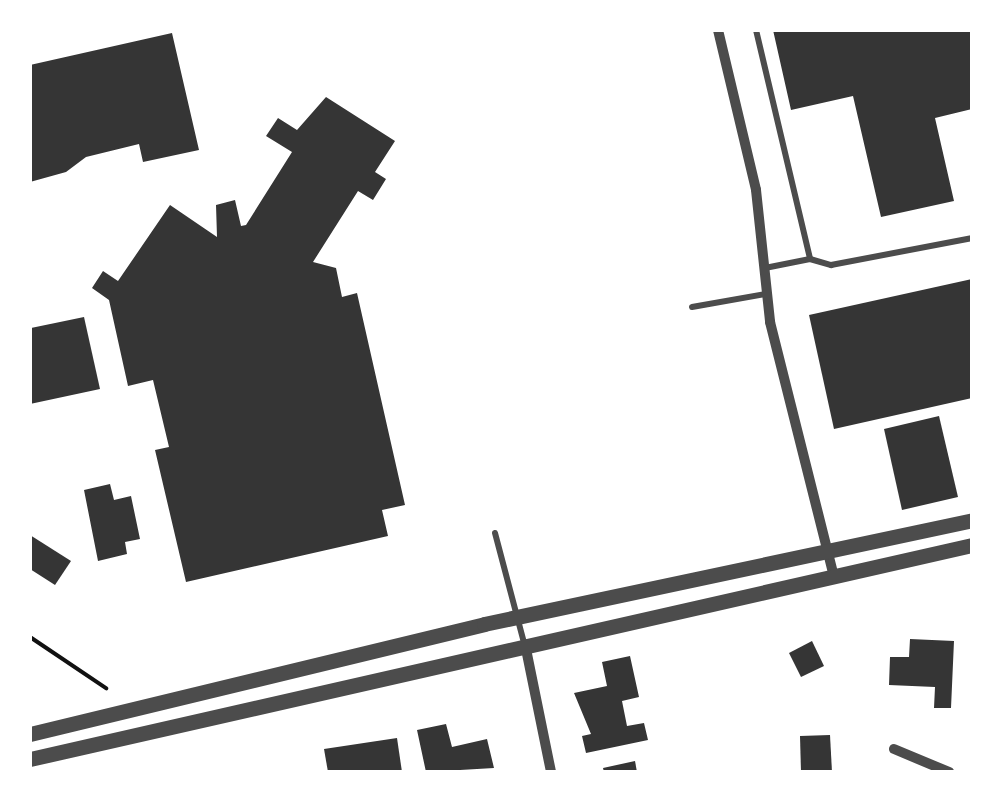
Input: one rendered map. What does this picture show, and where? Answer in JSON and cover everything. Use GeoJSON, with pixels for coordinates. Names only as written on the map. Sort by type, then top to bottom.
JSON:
{"type":"FeatureCollection","features":[{"type":"Feature","properties":{"kind":"street"},"geometry":{"type":"LineString","coordinates":[[718,30],[756,190],[767,293],[834,576]]}},
{"type":"Feature","properties":{"kind":"street"},"geometry":{"type":"LineString","coordinates":[[30,734],[518,617],[972,520]]}},
{"type":"Feature","properties":{"kind":"street"},"geometry":{"type":"LineString","coordinates":[[30,758],[972,546]]}},
{"type":"Feature","properties":{"kind":"street"},"geometry":{"type":"LineString","coordinates":[[524,644],[552,772]]}},
{"type":"Feature","properties":{"kind":"street"},"geometry":{"type":"LineString","coordinates":[[894,750],[949,772]]}},
{"type":"Feature","properties":{"kind":"lane"},"geometry":{"type":"LineString","coordinates":[[756,30],[810,260]]}},
{"type":"Feature","properties":{"kind":"lane"},"geometry":{"type":"LineString","coordinates":[[765,268],[810,260],[832,265],[972,238]]}},
{"type":"Feature","properties":{"kind":"lane"},"geometry":{"type":"LineString","coordinates":[[692,307],[767,293]]}},
{"type":"Feature","properties":{"kind":"lane"},"geometry":{"type":"LineString","coordinates":[[495,533],[524,644]]}},
{"type":"Feature","properties":{"kind":"path"},"geometry":{"type":"LineString","coordinates":[[30,637],[106,688]]}},
{"type":"Feature","properties":{"kind":"building"},"geometry":{"type":"Polygon","coordinates":[[[773,30],[972,30],[972,109],[935,118],[954,201],[881,217],[853,96],[791,110],[773,30]]]}},
{"type":"Feature","properties":{"kind":"building"},"geometry":{"type":"Polygon","coordinates":[[[172,33],[199,150],[143,162],[139,144],[86,157],[66,172],[30,182],[30,65],[172,33]]]}},
{"type":"Feature","properties":{"kind":"building"},"geometry":{"type":"Polygon","coordinates":[[[326,97],[395,141],[375,172],[386,179],[373,200],[358,191],[313,262],[336,268],[342,297],[357,293],[405,505],[382,510],[388,536],[186,582],[155,450],[169,447],[153,380],[128,386],[109,300],[92,288],[103,271],[118,281],[170,205],[217,237],[216,205],[235,200],[241,226],[246,225],[292,152],[266,136],[278,118],[297,130],[326,97]]]}},
{"type":"Feature","properties":{"kind":"building"},"geometry":{"type":"Polygon","coordinates":[[[972,279],[972,398],[834,429],[809,315],[972,279]]]}},
{"type":"Feature","properties":{"kind":"building"},"geometry":{"type":"Polygon","coordinates":[[[84,317],[100,389],[30,404],[31,328],[84,317]]]}},
{"type":"Feature","properties":{"kind":"building"},"geometry":{"type":"Polygon","coordinates":[[[939,416],[958,497],[902,510],[884,429],[939,416]]]}},
{"type":"Feature","properties":{"kind":"building"},"geometry":{"type":"Polygon","coordinates":[[[110,484],[114,500],[131,496],[140,539],[125,542],[127,554],[98,561],[84,490],[110,484]]]}},
{"type":"Feature","properties":{"kind":"building"},"geometry":{"type":"Polygon","coordinates":[[[30,535],[71,561],[55,585],[30,569],[30,535]]]}},
{"type":"Feature","properties":{"kind":"building"},"geometry":{"type":"Polygon","coordinates":[[[910,639],[954,641],[951,708],[934,708],[935,687],[889,685],[890,657],[909,657],[910,639]]]}},
{"type":"Feature","properties":{"kind":"building"},"geometry":{"type":"Polygon","coordinates":[[[812,641],[824,666],[801,677],[789,653],[812,641]]]}},
{"type":"Feature","properties":{"kind":"building"},"geometry":{"type":"Polygon","coordinates":[[[630,656],[639,697],[622,701],[627,726],[644,723],[648,740],[586,753],[582,736],[591,734],[574,693],[607,686],[602,662],[630,656]]]}},
{"type":"Feature","properties":{"kind":"building"},"geometry":{"type":"Polygon","coordinates":[[[446,724],[452,747],[487,739],[494,768],[426,772],[417,730],[446,724]]]}},
{"type":"Feature","properties":{"kind":"building"},"geometry":{"type":"Polygon","coordinates":[[[830,735],[832,772],[801,772],[800,736],[830,735]]]}},
{"type":"Feature","properties":{"kind":"building"},"geometry":{"type":"Polygon","coordinates":[[[397,738],[402,772],[328,772],[324,749],[397,738]]]}},
{"type":"Feature","properties":{"kind":"building"},"geometry":{"type":"Polygon","coordinates":[[[635,761],[637,772],[604,772],[603,768],[635,761]]]}}]}
